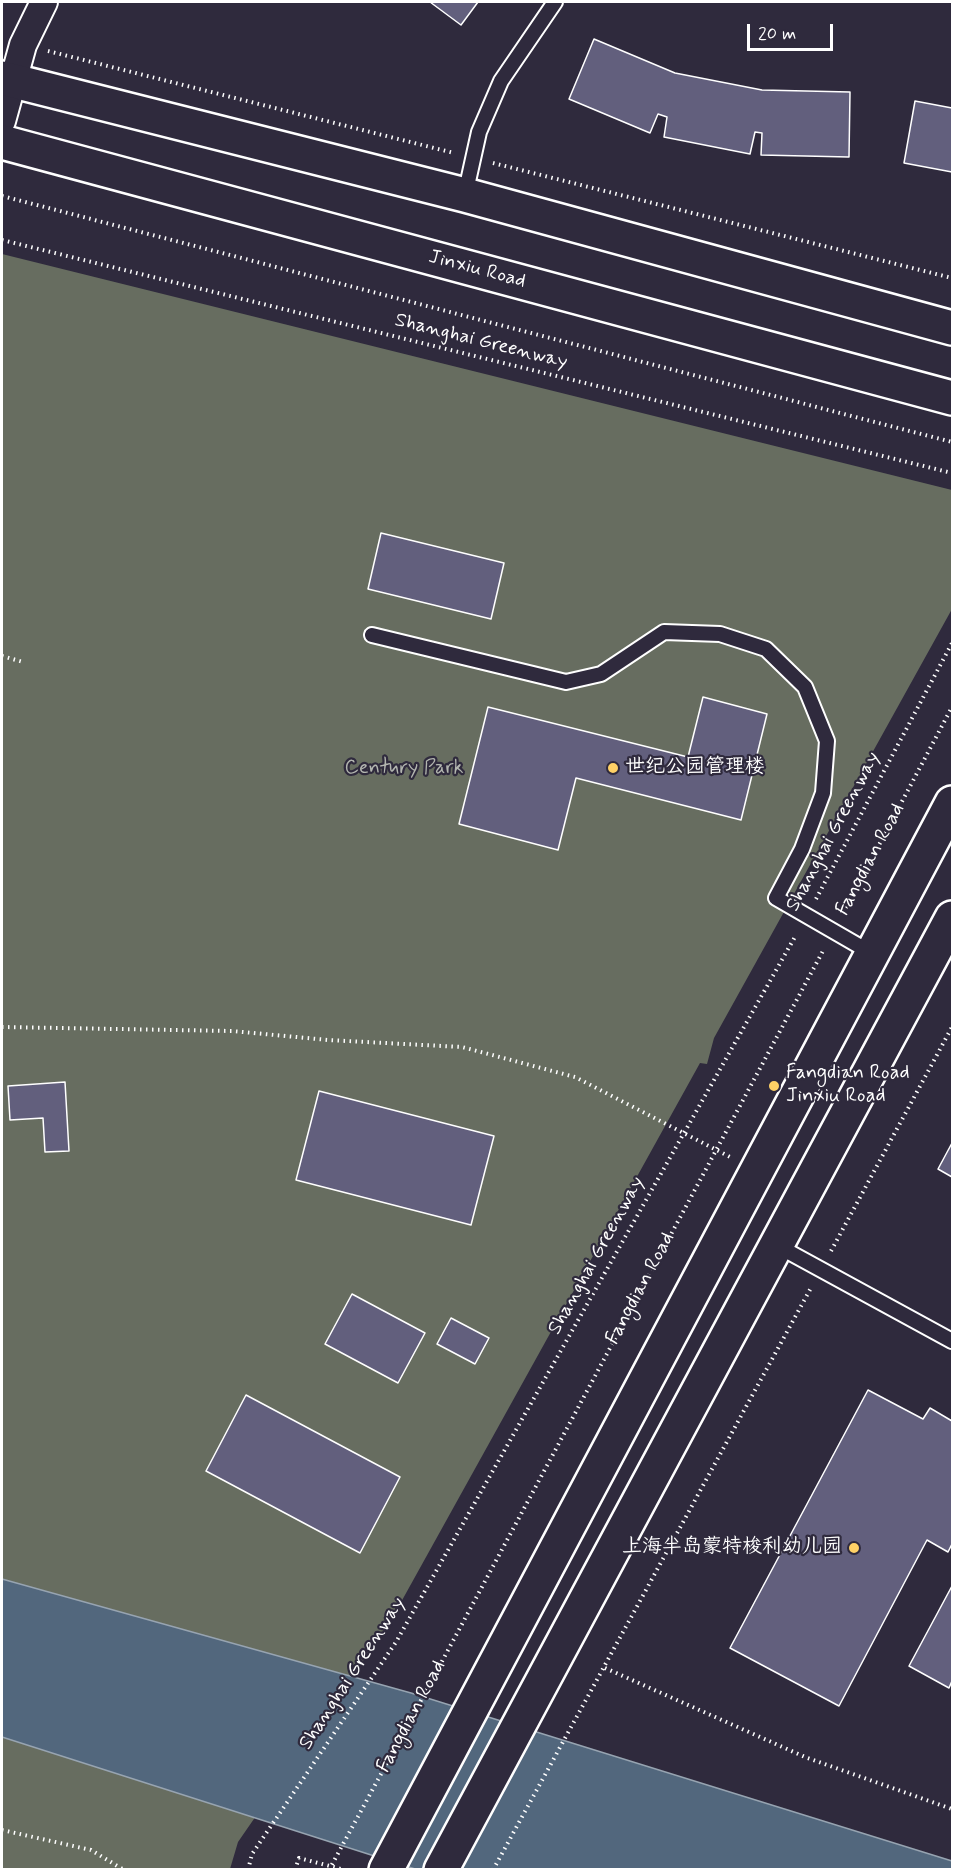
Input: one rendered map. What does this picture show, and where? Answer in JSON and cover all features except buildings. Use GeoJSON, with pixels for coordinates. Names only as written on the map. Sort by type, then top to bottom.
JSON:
{"type":"FeatureCollection","features":[{"type":"Feature","properties":{"kind":"main road"},"geometry":{"type":"LineString","coordinates":[[7,80],[465,195],[952,328]]}},
{"type":"Feature","properties":{"kind":"main road","name":"Jinxiu Road"},"geometry":{"type":"LineString","coordinates":[[2,142],[952,398]]}},
{"type":"Feature","properties":{"kind":"main road"},"geometry":{"type":"LineString","coordinates":[[387,1869],[952,803]]}},
{"type":"Feature","properties":{"kind":"main road"},"geometry":{"type":"LineString","coordinates":[[441,1869],[952,918]]}},
{"type":"Feature","properties":{"kind":"street"},"geometry":{"type":"LineString","coordinates":[[2,121],[7,80],[44,2]]}},
{"type":"Feature","properties":{"kind":"lane"},"geometry":{"type":"LineString","coordinates":[[465,195],[479,132],[501,81],[555,2]]}},
{"type":"Feature","properties":{"kind":"lane"},"geometry":{"type":"LineString","coordinates":[[372,635],[566,682],[601,674],[664,632],[720,634],[766,649],[805,687],[827,741],[823,793],[802,849],[776,898],[873,954]]}},
{"type":"Feature","properties":{"kind":"lane"},"geometry":{"type":"LineString","coordinates":[[776,1245],[952,1341]]}},
{"type":"Feature","properties":{"kind":"path"},"geometry":{"type":"LineString","coordinates":[[2,196],[952,442]]}},
{"type":"Feature","properties":{"kind":"path","name":"Shanghai Greenway"},"geometry":{"type":"LineString","coordinates":[[2,240],[952,473]]}},
{"type":"Feature","properties":{"kind":"path","name":"Shanghai Greenway"},"geometry":{"type":"LineString","coordinates":[[248,1869],[252,1854],[396,1642],[807,915],[952,643]]}},
{"type":"Feature","properties":{"kind":"path"},"geometry":{"type":"LineString","coordinates":[[2,656],[23,662]]}},
{"type":"Feature","properties":{"kind":"path","name":"Fangdian Road"},"geometry":{"type":"LineString","coordinates":[[329,1869],[952,707]]}},
{"type":"Feature","properties":{"kind":"path"},"geometry":{"type":"LineString","coordinates":[[2,1027],[232,1031],[328,1040],[462,1047],[575,1077],[758,1172]]}},
{"type":"Feature","properties":{"kind":"path"},"geometry":{"type":"LineString","coordinates":[[493,1869],[605,1668],[952,1027]]}},
{"type":"Feature","properties":{"kind":"path"},"geometry":{"type":"LineString","coordinates":[[605,1668],[805,1757],[952,1809]]}},
{"type":"Feature","properties":{"kind":"path"},"geometry":{"type":"LineString","coordinates":[[2,1830],[91,1850],[124,1869]]}},
{"type":"Feature","properties":{"kind":"path"},"geometry":{"type":"LineString","coordinates":[[295,1869],[298,1858],[345,1869]]}},
{"type":"Feature","properties":{"kind":"green space","name":"Century Park"},"geometry":{"type":"Polygon","coordinates":[[[2,254],[952,490],[952,609],[714,1038],[707,1064],[700,1063],[390,1622],[238,1842],[230,1869],[2,1870],[2,254]]]}},
{"type":"Feature","properties":{"kind":"water"},"geometry":{"type":"Polygon","coordinates":[[[2,1579],[411,1693],[952,1861],[952,1869],[415,1869],[2,1737],[2,1579]]]}},
{"type":"Feature","properties":{"kind":"place","name":"世纪公园管理楼"},"geometry":{"type":"Point","coordinates":[613,768]}},
{"type":"Feature","properties":{"kind":"place","name":"Fangdian Road Jinxiu Road"},"geometry":{"type":"Point","coordinates":[774,1086]}},
{"type":"Feature","properties":{"kind":"place","name":"上海半岛蒙特梭利幼儿园"},"geometry":{"type":"Point","coordinates":[854,1548]}}]}
